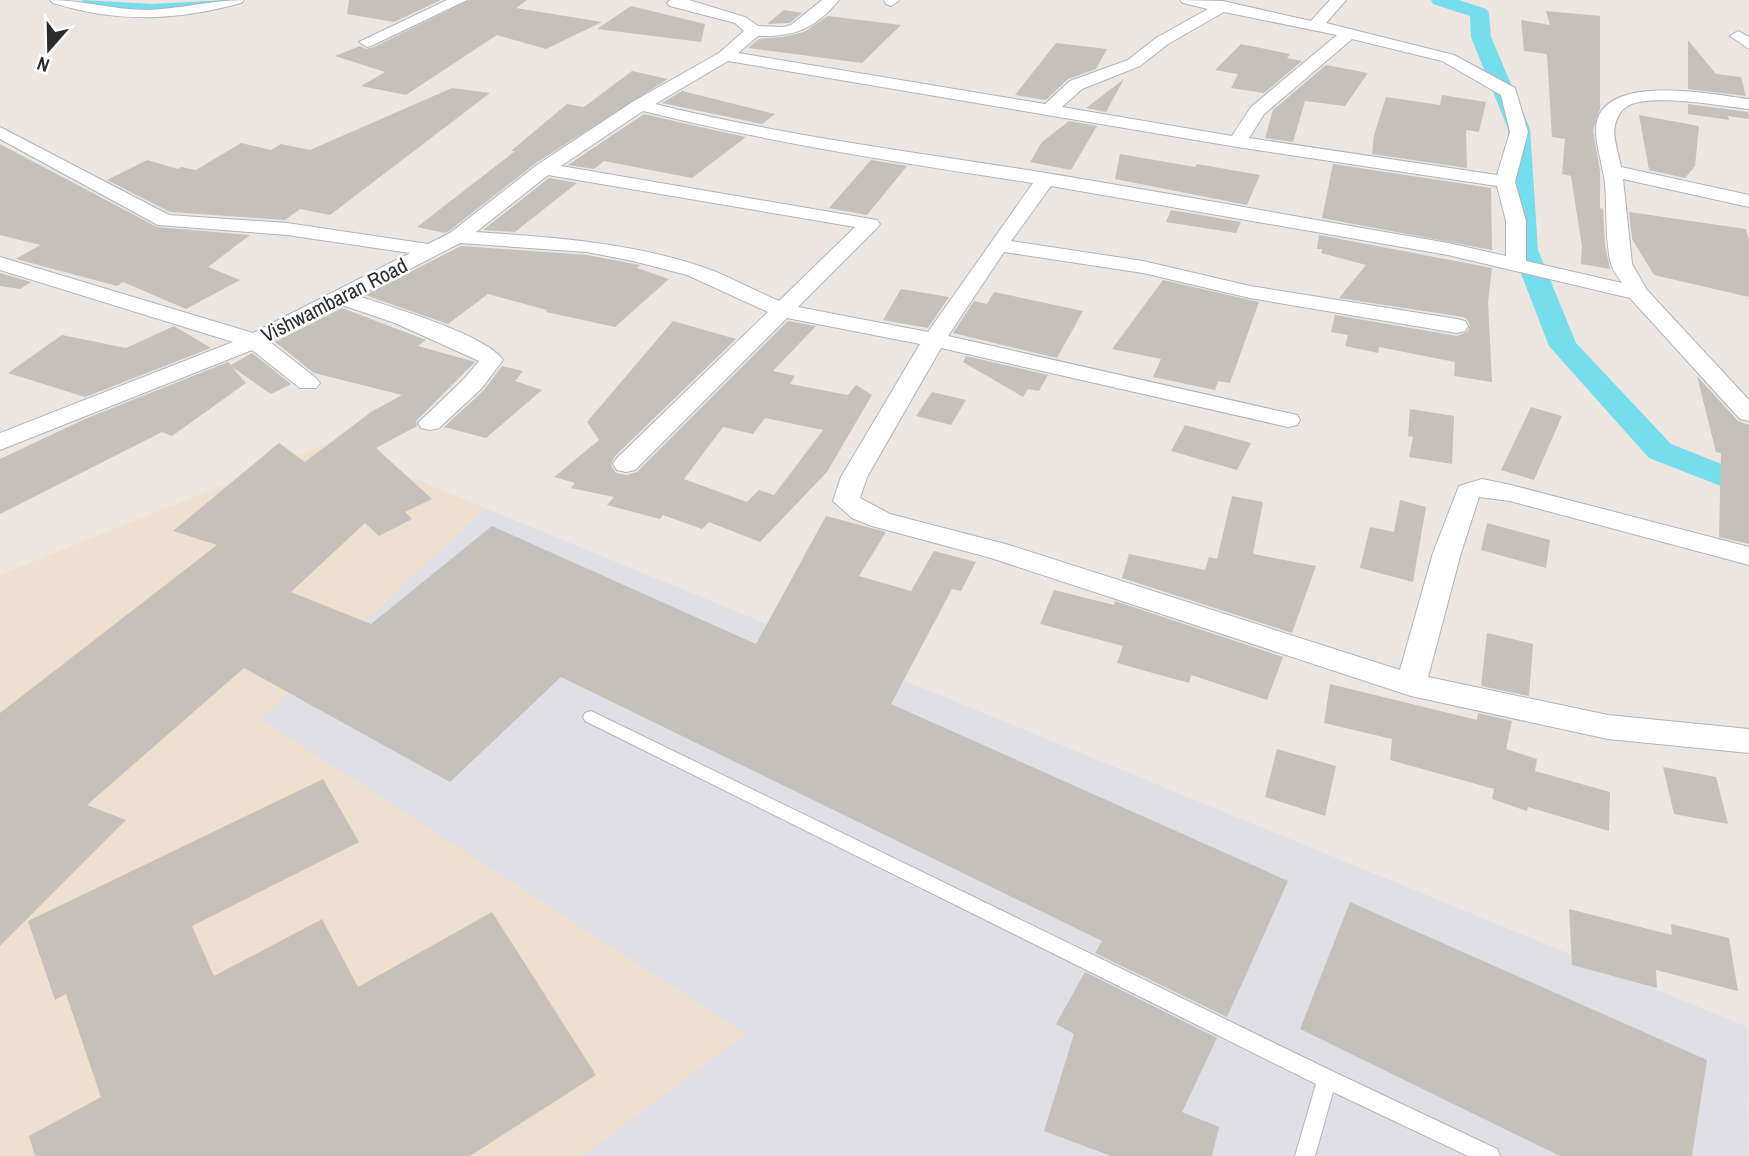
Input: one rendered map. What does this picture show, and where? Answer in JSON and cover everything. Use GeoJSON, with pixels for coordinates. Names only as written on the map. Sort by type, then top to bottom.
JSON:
{"type":"FeatureCollection","features":[{"type":"Feature","properties":{"kind":"street"},"geometry":{"type":"LineString","coordinates":[[58,0],[86,10],[125,15],[156,15],[201,9],[236,0]]}},
{"type":"Feature","properties":{"kind":"street"},"geometry":{"type":"LineString","coordinates":[[367,42],[459,0]]}},
{"type":"Feature","properties":{"kind":"street"},"geometry":{"type":"LineString","coordinates":[[681,0],[675,3],[740,20],[754,31],[785,32],[797,28],[831,0]]}},
{"type":"Feature","properties":{"kind":"street"},"geometry":{"type":"LineString","coordinates":[[1188,0],[1349,33],[1448,58],[1509,92],[1519,132],[1505,182],[1516,221],[1516,263]]}},
{"type":"Feature","properties":{"kind":"street"},"geometry":{"type":"LineString","coordinates":[[1315,26],[1338,0]]}},
{"type":"Feature","properties":{"kind":"street"},"geometry":{"type":"LineString","coordinates":[[1050,109],[1076,85],[1134,63],[1162,41],[1223,6]]}},
{"type":"Feature","properties":{"kind":"street","name":"Vishwambaran Road"},"geometry":{"type":"LineString","coordinates":[[0,442],[255,341],[457,237],[544,169],[640,105],[726,56],[754,31]]}},
{"type":"Feature","properties":{"kind":"street"},"geometry":{"type":"LineString","coordinates":[[1237,142],[1257,111],[1349,33]]}},
{"type":"Feature","properties":{"kind":"street"},"geometry":{"type":"LineString","coordinates":[[726,56],[1237,142],[1505,182]]}},
{"type":"Feature","properties":{"kind":"street"},"geometry":{"type":"LineString","coordinates":[[1749,104],[1671,96],[1640,97],[1621,102],[1609,114],[1605,128],[1621,231],[1622,264],[1638,293],[1749,414]]}},
{"type":"Feature","properties":{"kind":"street"},"geometry":{"type":"LineString","coordinates":[[640,105],[724,126],[829,146],[1047,179],[1516,263],[1638,293]]}},
{"type":"Feature","properties":{"kind":"street"},"geometry":{"type":"LineString","coordinates":[[0,132],[164,221],[288,229],[430,250]]}},
{"type":"Feature","properties":{"kind":"street"},"geometry":{"type":"LineString","coordinates":[[544,169],[870,224],[626,464]]}},
{"type":"Feature","properties":{"kind":"street"},"geometry":{"type":"LineString","coordinates":[[1612,171],[1749,201]]}},
{"type":"Feature","properties":{"kind":"street"},"geometry":{"type":"LineString","coordinates":[[1047,179],[998,245],[934,340],[854,477],[846,501],[881,520],[999,551],[1411,685],[1608,727],[1749,741]]}},
{"type":"Feature","properties":{"kind":"street"},"geometry":{"type":"LineString","coordinates":[[457,237],[587,246],[635,255],[694,271],[783,311],[934,340],[1288,421]]}},
{"type":"Feature","properties":{"kind":"street"},"geometry":{"type":"LineString","coordinates":[[998,245],[1143,267],[1250,292],[1457,326]]}},
{"type":"Feature","properties":{"kind":"street"},"geometry":{"type":"LineString","coordinates":[[0,263],[255,341],[308,383]]}},
{"type":"Feature","properties":{"kind":"street"},"geometry":{"type":"LineString","coordinates":[[339,297],[403,318],[483,352],[491,360],[489,367],[477,380],[430,423]]}},
{"type":"Feature","properties":{"kind":"street"},"geometry":{"type":"LineString","coordinates":[[1411,685],[1447,553],[1468,492],[1482,488],[1511,493],[1749,556]]}},
{"type":"Feature","properties":{"kind":"lane"},"geometry":{"type":"LineString","coordinates":[[591,717],[1327,1079],[1490,1156]]}},
{"type":"Feature","properties":{"kind":"lane"},"geometry":{"type":"LineString","coordinates":[[1306,1156],[1327,1079]]}},
{"type":"Feature","properties":{"kind":"shaded area"},"geometry":{"type":"Polygon","coordinates":[[[328,443],[485,508],[260,719],[745,1034],[582,1156],[0,1156],[0,575],[328,443]]]}},
{"type":"Feature","properties":{"kind":"shaded area"},"geometry":{"type":"Polygon","coordinates":[[[485,508],[1747,1027],[1749,1156],[582,1156],[745,1034],[260,719],[485,508]]]}},
{"type":"Feature","properties":{"kind":"building"},"geometry":{"type":"Polygon","coordinates":[[[349,0],[441,0],[394,22],[347,14],[349,0]]]}},
{"type":"Feature","properties":{"kind":"building"},"geometry":{"type":"Polygon","coordinates":[[[469,0],[527,0],[516,8],[602,22],[546,49],[497,35],[406,95],[361,86],[385,72],[335,56],[360,46],[366,49],[374,47],[469,0]]]}},
{"type":"Feature","properties":{"kind":"building"},"geometry":{"type":"Polygon","coordinates":[[[631,6],[705,24],[701,42],[597,29],[631,6]]]}},
{"type":"Feature","properties":{"kind":"building"},"geometry":{"type":"Polygon","coordinates":[[[784,10],[802,13],[790,23],[767,24],[784,10]]]}},
{"type":"Feature","properties":{"kind":"building"},"geometry":{"type":"Polygon","coordinates":[[[1546,11],[1600,16],[1600,109],[1593,130],[1600,171],[1600,208],[1603,209],[1605,245],[1610,269],[1581,264],[1582,247],[1571,176],[1562,174],[1565,139],[1552,137],[1547,54],[1524,51],[1521,20],[1550,25],[1546,11]]]}},
{"type":"Feature","properties":{"kind":"building"},"geometry":{"type":"Polygon","coordinates":[[[828,16],[901,25],[862,63],[748,48],[759,39],[804,32],[828,16]]]}},
{"type":"Feature","properties":{"kind":"building"},"geometry":{"type":"Polygon","coordinates":[[[1688,40],[1716,74],[1741,77],[1746,96],[1688,89],[1688,40]]]}},
{"type":"Feature","properties":{"kind":"building"},"geometry":{"type":"Polygon","coordinates":[[[1056,43],[1107,49],[1096,69],[1068,79],[1046,100],[1015,95],[1056,43]]]}},
{"type":"Feature","properties":{"kind":"building"},"geometry":{"type":"Polygon","coordinates":[[[1241,44],[1290,54],[1287,58],[1302,61],[1264,93],[1231,88],[1238,74],[1215,70],[1241,44]]]}},
{"type":"Feature","properties":{"kind":"building"},"geometry":{"type":"Polygon","coordinates":[[[1326,65],[1368,73],[1345,106],[1305,101],[1293,142],[1265,138],[1273,110],[1326,65]]]}},
{"type":"Feature","properties":{"kind":"building"},"geometry":{"type":"Polygon","coordinates":[[[632,71],[668,79],[536,163],[449,231],[445,233],[417,227],[515,151],[511,151],[567,104],[584,107],[632,71]]]}},
{"type":"Feature","properties":{"kind":"building"},"geometry":{"type":"Polygon","coordinates":[[[1124,79],[1106,112],[1086,108],[1124,79]]]}},
{"type":"Feature","properties":{"kind":"building"},"geometry":{"type":"Polygon","coordinates":[[[452,88],[490,93],[330,215],[300,209],[285,220],[170,212],[107,180],[147,160],[178,169],[181,167],[196,170],[241,143],[271,150],[281,144],[310,150],[452,88]]]}},
{"type":"Feature","properties":{"kind":"building"},"geometry":{"type":"Polygon","coordinates":[[[682,91],[775,114],[762,124],[662,103],[682,91]]]}},
{"type":"Feature","properties":{"kind":"building"},"geometry":{"type":"Polygon","coordinates":[[[1442,95],[1486,102],[1479,132],[1466,130],[1467,168],[1372,154],[1374,135],[1386,97],[1440,105],[1442,95]]]}},
{"type":"Feature","properties":{"kind":"building"},"geometry":{"type":"Polygon","coordinates":[[[1688,104],[1748,112],[1749,119],[1728,116],[1729,120],[1688,114],[1688,104]]]}},
{"type":"Feature","properties":{"kind":"building"},"geometry":{"type":"Polygon","coordinates":[[[644,114],[746,137],[692,178],[604,161],[594,169],[568,165],[644,114]]]}},
{"type":"Feature","properties":{"kind":"building"},"geometry":{"type":"Polygon","coordinates":[[[1639,115],[1699,126],[1695,166],[1685,178],[1649,170],[1639,115]]]}},
{"type":"Feature","properties":{"kind":"building"},"geometry":{"type":"Polygon","coordinates":[[[1069,121],[1097,126],[1071,170],[1030,162],[1042,142],[1069,121]]]}},
{"type":"Feature","properties":{"kind":"building"},"geometry":{"type":"Polygon","coordinates":[[[0,144],[157,227],[250,235],[208,267],[240,280],[186,309],[123,282],[117,286],[16,259],[40,245],[0,235],[0,144]]]}},
{"type":"Feature","properties":{"kind":"building"},"geometry":{"type":"Polygon","coordinates":[[[1120,154],[1260,175],[1247,205],[1115,179],[1120,154]]]}},
{"type":"Feature","properties":{"kind":"building"},"geometry":{"type":"Polygon","coordinates":[[[871,160],[907,166],[867,215],[829,208],[871,160]]]}},
{"type":"Feature","properties":{"kind":"building"},"geometry":{"type":"Polygon","coordinates":[[[1333,164],[1491,188],[1492,250],[1322,218],[1333,164]]]}},
{"type":"Feature","properties":{"kind":"building"},"geometry":{"type":"Polygon","coordinates":[[[549,178],[577,183],[515,232],[483,230],[549,178]]]}},
{"type":"Feature","properties":{"kind":"building"},"geometry":{"type":"Polygon","coordinates":[[[1171,210],[1241,222],[1236,233],[1166,222],[1171,210]]]}},
{"type":"Feature","properties":{"kind":"building"},"geometry":{"type":"Polygon","coordinates":[[[1629,212],[1746,229],[1749,241],[1749,297],[1654,275],[1632,239],[1629,212]]]}},
{"type":"Feature","properties":{"kind":"building"},"geometry":{"type":"Polygon","coordinates":[[[1319,235],[1492,268],[1488,302],[1492,382],[1454,376],[1455,362],[1379,347],[1378,353],[1345,346],[1348,335],[1331,332],[1335,315],[1457,336],[1467,332],[1470,325],[1466,318],[1457,316],[1339,298],[1366,265],[1321,253],[1322,249],[1317,249],[1319,235]]]}},
{"type":"Feature","properties":{"kind":"building"},"geometry":{"type":"Polygon","coordinates":[[[461,246],[587,255],[640,265],[637,268],[669,279],[615,327],[546,312],[547,310],[488,294],[448,324],[365,295],[461,246]]]}},
{"type":"Feature","properties":{"kind":"building"},"geometry":{"type":"Polygon","coordinates":[[[0,273],[31,282],[20,289],[0,286],[0,273]]]}},
{"type":"Feature","properties":{"kind":"building"},"geometry":{"type":"Polygon","coordinates":[[[1163,280],[1259,302],[1230,383],[1218,381],[1215,390],[1153,377],[1161,359],[1112,349],[1163,280]]]}},
{"type":"Feature","properties":{"kind":"building"},"geometry":{"type":"Polygon","coordinates":[[[901,289],[949,297],[928,328],[883,320],[901,289]]]}},
{"type":"Feature","properties":{"kind":"building"},"geometry":{"type":"Polygon","coordinates":[[[994,292],[1083,311],[1057,358],[953,333],[974,301],[987,304],[994,292]]]}},
{"type":"Feature","properties":{"kind":"building"},"geometry":{"type":"Polygon","coordinates":[[[342,308],[426,340],[418,346],[475,362],[416,421],[417,426],[376,448],[432,499],[405,512],[412,519],[379,536],[365,523],[291,592],[371,624],[492,526],[756,644],[826,516],[886,532],[859,576],[911,591],[934,551],[976,562],[961,591],[952,589],[891,704],[1288,881],[1227,1017],[1095,953],[1102,941],[561,677],[450,782],[244,668],[87,805],[126,820],[0,946],[0,713],[217,545],[173,531],[279,443],[305,462],[371,412],[402,395],[314,373],[275,342],[342,308]]]}},
{"type":"Feature","properties":{"kind":"building"},"geometry":{"type":"Polygon","coordinates":[[[673,321],[736,339],[615,456],[611,465],[616,473],[627,475],[637,472],[788,321],[816,326],[773,371],[795,376],[790,384],[848,395],[856,385],[872,395],[827,472],[760,542],[709,522],[702,529],[663,515],[660,519],[607,505],[614,497],[571,488],[575,483],[554,477],[599,440],[587,422],[673,321]],[[765,418],[753,434],[723,427],[684,479],[747,502],[759,490],[774,495],[823,430],[765,418]]]}},
{"type":"Feature","properties":{"kind":"building"},"geometry":{"type":"Polygon","coordinates":[[[174,326],[211,348],[85,397],[8,373],[62,335],[126,348],[174,326]]]}},
{"type":"Feature","properties":{"kind":"building"},"geometry":{"type":"Polygon","coordinates":[[[252,353],[291,384],[271,394],[232,367],[246,383],[172,436],[162,432],[0,514],[0,459],[85,419],[228,362],[231,365],[252,353]]]}},
{"type":"Feature","properties":{"kind":"building"},"geometry":{"type":"Polygon","coordinates":[[[966,356],[1048,375],[1039,391],[1028,389],[1023,397],[963,362],[966,356]]]}},
{"type":"Feature","properties":{"kind":"building"},"geometry":{"type":"Polygon","coordinates":[[[502,366],[523,371],[515,381],[542,390],[486,438],[444,427],[484,390],[502,366]]]}},
{"type":"Feature","properties":{"kind":"building"},"geometry":{"type":"Polygon","coordinates":[[[1697,376],[1738,421],[1749,425],[1749,544],[1719,537],[1721,453],[1716,452],[1697,376]]]}},
{"type":"Feature","properties":{"kind":"building"},"geometry":{"type":"Polygon","coordinates":[[[932,392],[966,400],[951,425],[916,416],[932,392]]]}},
{"type":"Feature","properties":{"kind":"building"},"geometry":{"type":"Polygon","coordinates":[[[1531,407],[1562,416],[1534,480],[1501,470],[1531,407]]]}},
{"type":"Feature","properties":{"kind":"building"},"geometry":{"type":"Polygon","coordinates":[[[1410,409],[1454,416],[1452,464],[1409,457],[1413,437],[1408,436],[1410,409]]]}},
{"type":"Feature","properties":{"kind":"building"},"geometry":{"type":"Polygon","coordinates":[[[1185,425],[1251,443],[1237,470],[1171,451],[1185,425]]]}},
{"type":"Feature","properties":{"kind":"building"},"geometry":{"type":"Polygon","coordinates":[[[1232,496],[1263,502],[1253,554],[1316,566],[1292,633],[1122,578],[1129,554],[1205,570],[1209,557],[1217,559],[1232,496]]]}},
{"type":"Feature","properties":{"kind":"building"},"geometry":{"type":"Polygon","coordinates":[[[1400,500],[1426,507],[1413,582],[1360,568],[1370,527],[1394,532],[1400,500]]]}},
{"type":"Feature","properties":{"kind":"building"},"geometry":{"type":"Polygon","coordinates":[[[1487,523],[1550,540],[1546,568],[1481,550],[1487,523]]]}},
{"type":"Feature","properties":{"kind":"building"},"geometry":{"type":"Polygon","coordinates":[[[1054,590],[1114,605],[1115,601],[1283,657],[1267,700],[1191,675],[1189,683],[1117,663],[1123,646],[1040,624],[1054,590]]]}},
{"type":"Feature","properties":{"kind":"building"},"geometry":{"type":"Polygon","coordinates":[[[1487,633],[1533,644],[1529,696],[1481,686],[1487,633]]]}},
{"type":"Feature","properties":{"kind":"building"},"geometry":{"type":"Polygon","coordinates":[[[1330,684],[1477,720],[1478,713],[1512,721],[1506,749],[1537,759],[1535,771],[1610,792],[1609,831],[1528,807],[1527,811],[1492,799],[1494,789],[1390,760],[1392,739],[1324,723],[1330,684]]]}},
{"type":"Feature","properties":{"kind":"building"},"geometry":{"type":"Polygon","coordinates":[[[1277,749],[1336,766],[1325,816],[1265,797],[1277,749]]]}},
{"type":"Feature","properties":{"kind":"building"},"geometry":{"type":"Polygon","coordinates":[[[1663,767],[1716,777],[1728,824],[1674,814],[1663,767]]]}},
{"type":"Feature","properties":{"kind":"building"},"geometry":{"type":"Polygon","coordinates":[[[323,779],[359,842],[192,926],[214,976],[322,919],[358,987],[492,912],[596,1075],[470,1156],[35,1156],[29,1136],[101,1097],[66,994],[55,1000],[28,921],[323,779]]]}},
{"type":"Feature","properties":{"kind":"building"},"geometry":{"type":"Polygon","coordinates":[[[1350,902],[1707,1060],[1692,1156],[1560,1156],[1300,1029],[1350,902]]]}},
{"type":"Feature","properties":{"kind":"building"},"geometry":{"type":"Polygon","coordinates":[[[1569,909],[1672,935],[1671,924],[1729,938],[1738,991],[1656,970],[1657,988],[1572,965],[1569,909]]]}},
{"type":"Feature","properties":{"kind":"building"},"geometry":{"type":"Polygon","coordinates":[[[1085,972],[1217,1038],[1182,1112],[1219,1127],[1212,1156],[1111,1156],[1044,1131],[1074,1034],[1056,1024],[1085,972]]]}},
{"type":"Feature","properties":{"kind":"waterway"},"geometry":{"type":"LineString","coordinates":[[91,0],[122,8],[153,10],[215,0]]}},
{"type":"Feature","properties":{"kind":"waterway"},"geometry":{"type":"LineString","coordinates":[[1440,0],[1479,13],[1481,37],[1519,129],[1525,250],[1563,346],[1660,451],[1749,487]]}}]}
